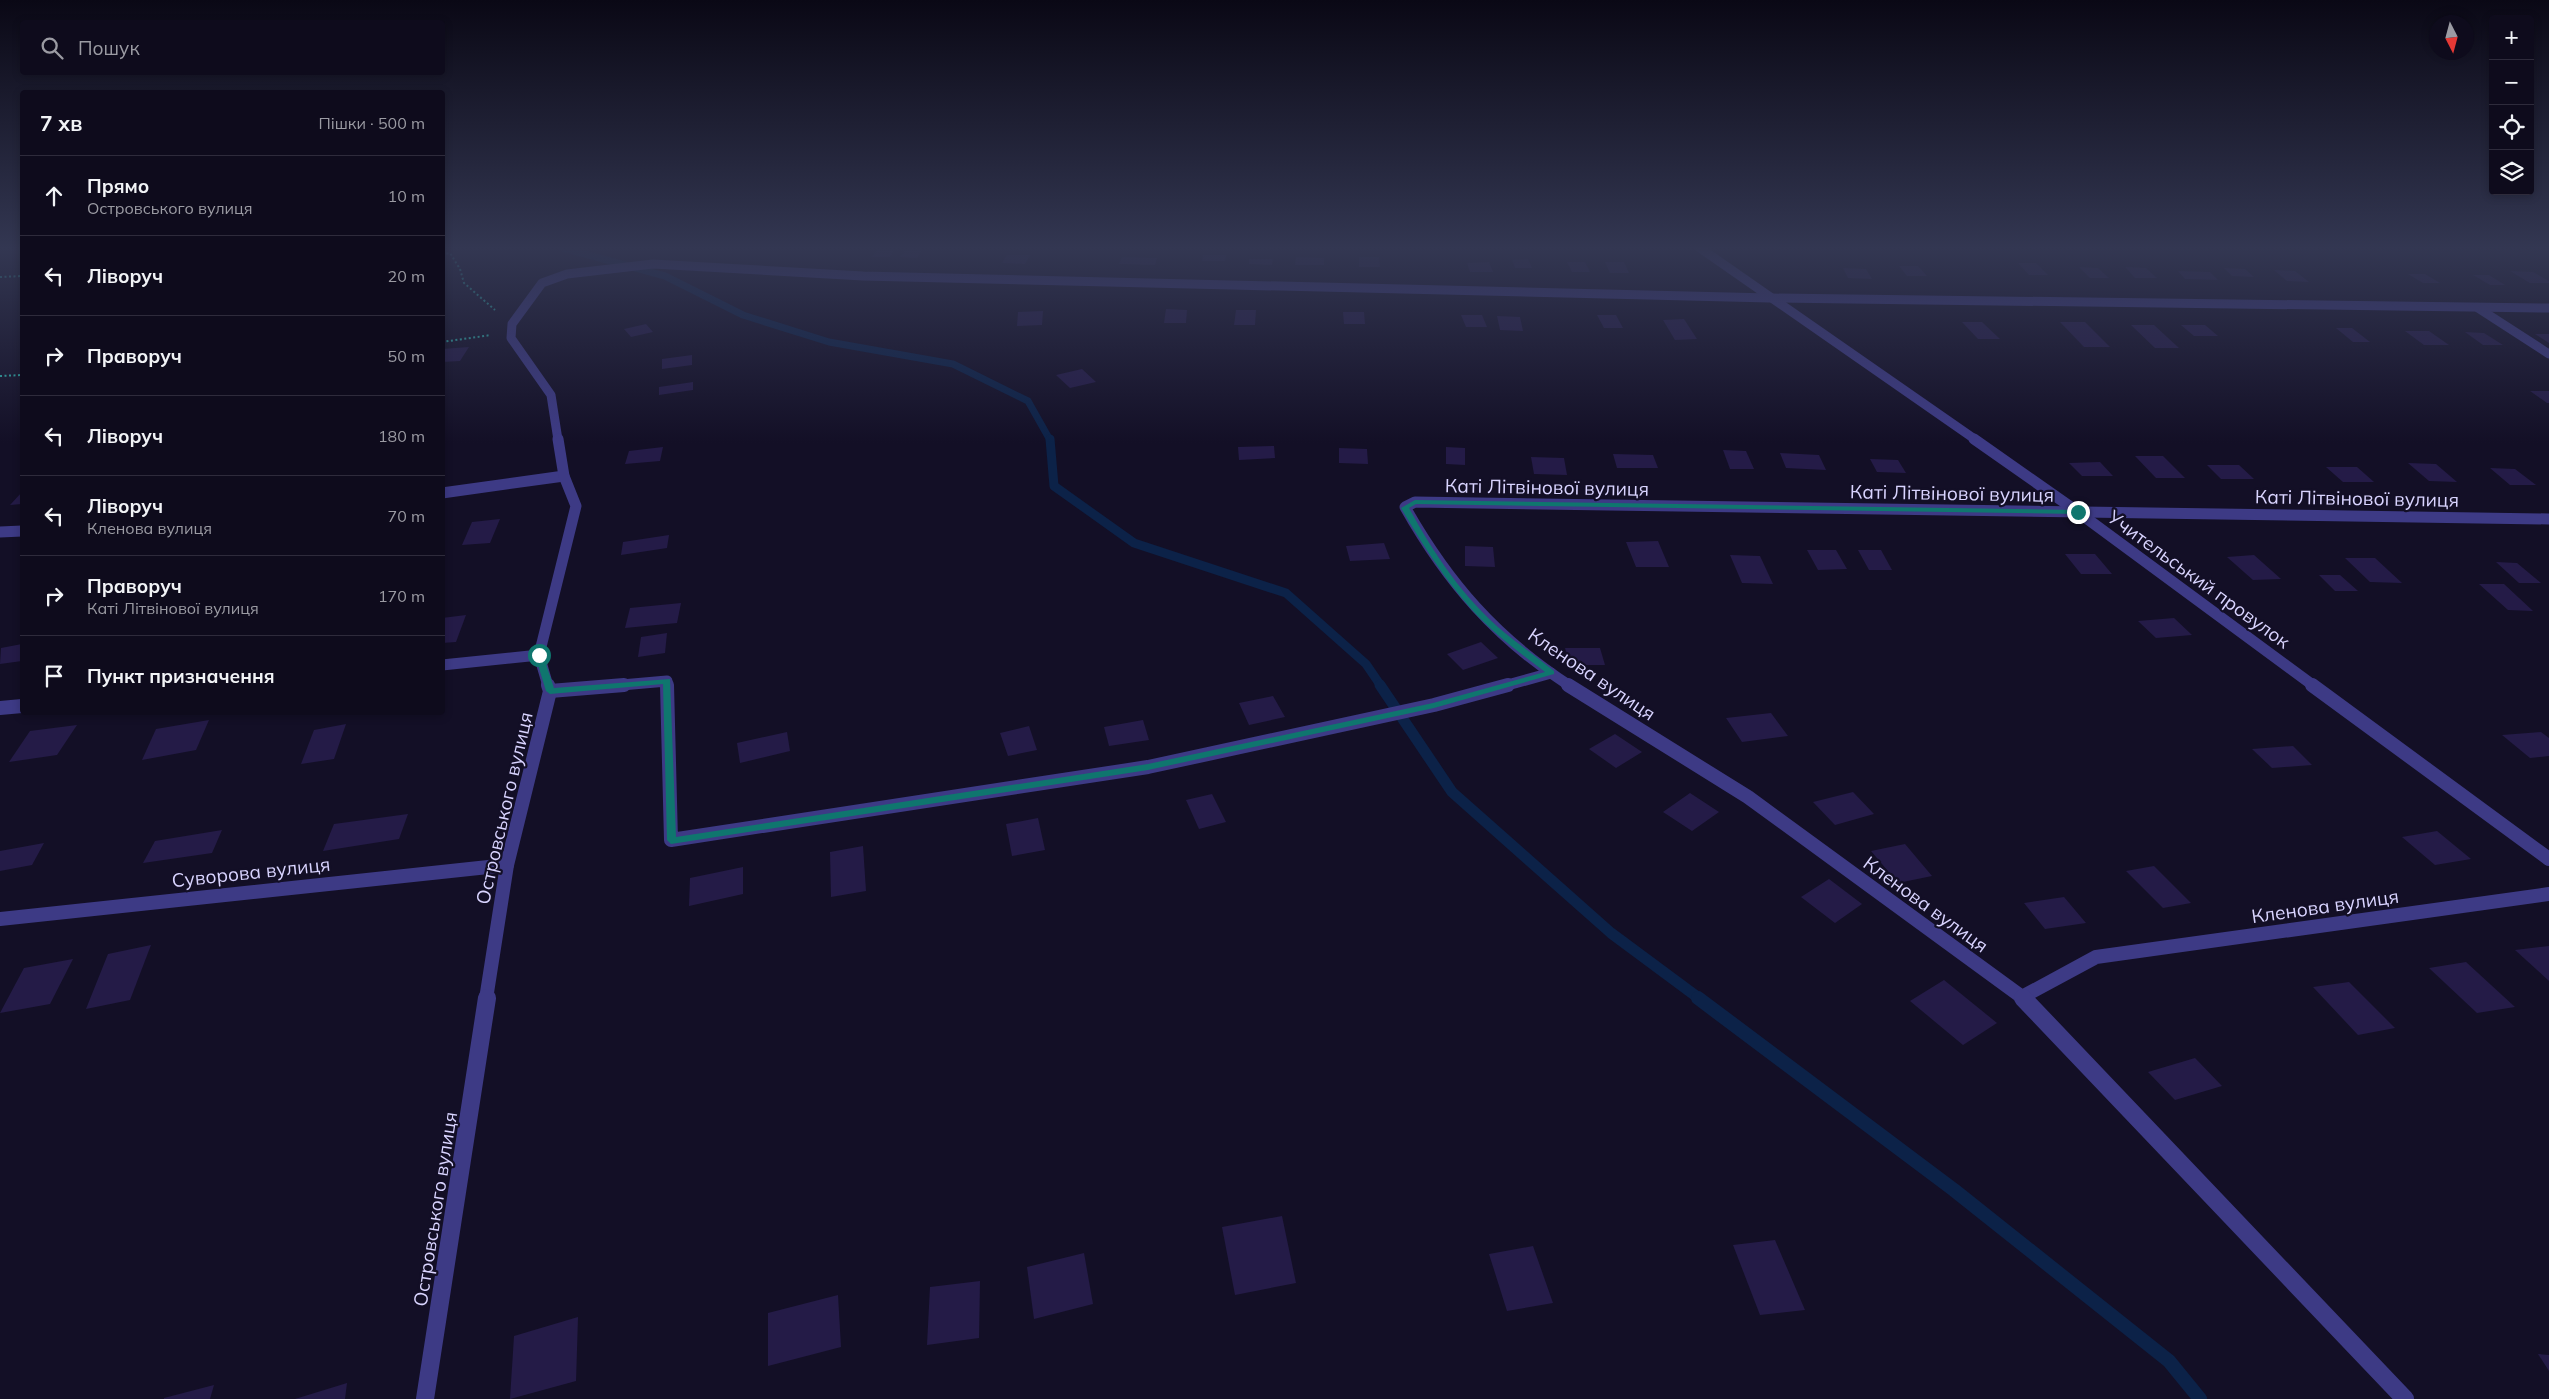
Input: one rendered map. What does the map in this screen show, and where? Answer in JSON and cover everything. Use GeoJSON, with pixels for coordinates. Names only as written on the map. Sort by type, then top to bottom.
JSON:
{"type":"FeatureCollection","features":[{"type":"Feature","properties":{"kind":"street"},"geometry":{"type":"LineString","coordinates":[[445,665],[539,655],[576,506],[564,476],[551,395],[511,338],[512,328],[522,313]]}},
{"type":"Feature","properties":{"kind":"street","name":"Учительський провулок"},"geometry":{"type":"LineString","coordinates":[[1792,313],[2078,512],[2549,859]]}},
{"type":"Feature","properties":{"kind":"street"},"geometry":{"type":"LineString","coordinates":[[2486,313],[2549,354]]}},
{"type":"Feature","properties":{"kind":"street"},"geometry":{"type":"LineString","coordinates":[[445,493],[564,476]]}},
{"type":"Feature","properties":{"kind":"street","name":"Каті Літвінової вулиця"},"geometry":{"type":"LineString","coordinates":[[1415,502],[2549,520]]}},
{"type":"Feature","properties":{"kind":"street","name":"Кленова вулиця"},"geometry":{"type":"LineString","coordinates":[[1415,502],[1405,508],[1428,549],[1464,597],[1501,634],[1551,672],[1747,796],[2022,997],[2096,957],[2549,894]]}},
{"type":"Feature","properties":{"kind":"street"},"geometry":{"type":"LineString","coordinates":[[0,532],[20,531]]}},
{"type":"Feature","properties":{"kind":"street","name":"Островського вулиця"},"geometry":{"type":"LineString","coordinates":[[425,1399],[507,865],[550,691],[539,655]]}},
{"type":"Feature","properties":{"kind":"street"},"geometry":{"type":"LineString","coordinates":[[550,691],[667,681],[671,840],[1148,767],[1340,727],[1434,705],[1551,672]]}},
{"type":"Feature","properties":{"kind":"street"},"geometry":{"type":"LineString","coordinates":[[0,708],[20,706]]}},
{"type":"Feature","properties":{"kind":"street","name":"Суворова вулиця"},"geometry":{"type":"LineString","coordinates":[[0,919],[507,865]]}},
{"type":"Feature","properties":{"kind":"street"},"geometry":{"type":"LineString","coordinates":[[2022,997],[2405,1399]]}},
{"type":"Feature","properties":{"kind":"path"},"geometry":{"type":"LineString","coordinates":[[496,313],[512,328]]}},
{"type":"Feature","properties":{"kind":"path"},"geometry":{"type":"LineString","coordinates":[[445,341],[512,328]]}},
{"type":"Feature","properties":{"kind":"path"},"geometry":{"type":"LineString","coordinates":[[0,376],[20,375]]}},
{"type":"Feature","properties":{"kind":"building"},"geometry":{"type":"Polygon","coordinates":[[[1018,313],[1043,313],[1042,325],[1017,326],[1018,313]]]}},
{"type":"Feature","properties":{"kind":"building"},"geometry":{"type":"Polygon","coordinates":[[[1165,313],[1187,313],[1186,323],[1164,323],[1165,313]]]}},
{"type":"Feature","properties":{"kind":"building"},"geometry":{"type":"Polygon","coordinates":[[[1236,313],[1256,313],[1255,325],[1234,325],[1236,313]]]}},
{"type":"Feature","properties":{"kind":"building"},"geometry":{"type":"Polygon","coordinates":[[[1343,313],[1364,313],[1365,324],[1344,324],[1343,313]]]}},
{"type":"Feature","properties":{"kind":"building"},"geometry":{"type":"Polygon","coordinates":[[[1461,315],[1482,315],[1487,327],[1466,327],[1461,315]]]}},
{"type":"Feature","properties":{"kind":"building"},"geometry":{"type":"Polygon","coordinates":[[[1597,315],[1616,315],[1623,328],[1604,328],[1597,315]]]}},
{"type":"Feature","properties":{"kind":"building"},"geometry":{"type":"Polygon","coordinates":[[[1497,316],[1520,317],[1523,331],[1500,330],[1497,316]]]}},
{"type":"Feature","properties":{"kind":"building"},"geometry":{"type":"Polygon","coordinates":[[[1684,319],[1697,339],[1675,340],[1663,320],[1684,319]]]}},
{"type":"Feature","properties":{"kind":"building"},"geometry":{"type":"Polygon","coordinates":[[[1962,322],[1982,322],[2000,339],[1978,339],[1962,322]]]}},
{"type":"Feature","properties":{"kind":"building"},"geometry":{"type":"Polygon","coordinates":[[[2060,322],[2085,322],[2110,347],[2084,347],[2060,322]]]}},
{"type":"Feature","properties":{"kind":"building"},"geometry":{"type":"Polygon","coordinates":[[[646,324],[653,332],[631,337],[624,329],[646,324]]]}},
{"type":"Feature","properties":{"kind":"building"},"geometry":{"type":"Polygon","coordinates":[[[2131,325],[2154,325],[2179,348],[2155,348],[2131,325]]]}},
{"type":"Feature","properties":{"kind":"building"},"geometry":{"type":"Polygon","coordinates":[[[2181,325],[2205,325],[2218,336],[2194,336],[2181,325]]]}},
{"type":"Feature","properties":{"kind":"building"},"geometry":{"type":"Polygon","coordinates":[[[2336,328],[2352,328],[2370,342],[2353,342],[2336,328]]]}},
{"type":"Feature","properties":{"kind":"building"},"geometry":{"type":"Polygon","coordinates":[[[2405,331],[2429,331],[2449,345],[2424,345],[2405,331]]]}},
{"type":"Feature","properties":{"kind":"building"},"geometry":{"type":"Polygon","coordinates":[[[2465,332],[2484,333],[2503,345],[2483,345],[2465,332]]]}},
{"type":"Feature","properties":{"kind":"building"},"geometry":{"type":"Polygon","coordinates":[[[2535,334],[2549,334],[2549,343],[2535,334]]]}},
{"type":"Feature","properties":{"kind":"building"},"geometry":{"type":"Polygon","coordinates":[[[469,347],[460,361],[445,362],[445,349],[469,347]]]}},
{"type":"Feature","properties":{"kind":"building"},"geometry":{"type":"Polygon","coordinates":[[[692,355],[692,365],[662,369],[662,359],[692,355]]]}},
{"type":"Feature","properties":{"kind":"building"},"geometry":{"type":"Polygon","coordinates":[[[1082,369],[1096,382],[1070,388],[1056,375],[1082,369]]]}},
{"type":"Feature","properties":{"kind":"building"},"geometry":{"type":"Polygon","coordinates":[[[693,382],[693,390],[659,395],[659,387],[693,382]]]}},
{"type":"Feature","properties":{"kind":"building"},"geometry":{"type":"Polygon","coordinates":[[[2530,391],[2549,391],[2549,403],[2547,403],[2530,391]]]}},
{"type":"Feature","properties":{"kind":"building"},"geometry":{"type":"Polygon","coordinates":[[[1274,446],[1275,458],[1239,460],[1238,447],[1274,446]]]}},
{"type":"Feature","properties":{"kind":"building"},"geometry":{"type":"Polygon","coordinates":[[[663,447],[660,461],[625,464],[629,451],[663,447]]]}},
{"type":"Feature","properties":{"kind":"building"},"geometry":{"type":"Polygon","coordinates":[[[1446,447],[1465,448],[1465,465],[1446,464],[1446,447]]]}},
{"type":"Feature","properties":{"kind":"building"},"geometry":{"type":"Polygon","coordinates":[[[1339,448],[1367,449],[1368,464],[1339,463],[1339,448]]]}},
{"type":"Feature","properties":{"kind":"building"},"geometry":{"type":"Polygon","coordinates":[[[1723,450],[1746,451],[1754,469],[1730,469],[1723,450]]]}},
{"type":"Feature","properties":{"kind":"building"},"geometry":{"type":"Polygon","coordinates":[[[1780,453],[1819,455],[1826,470],[1786,468],[1780,453]]]}},
{"type":"Feature","properties":{"kind":"building"},"geometry":{"type":"Polygon","coordinates":[[[1613,454],[1653,455],[1658,468],[1617,468],[1613,454]]]}},
{"type":"Feature","properties":{"kind":"building"},"geometry":{"type":"Polygon","coordinates":[[[2135,456],[2163,456],[2185,478],[2156,478],[2135,456]]]}},
{"type":"Feature","properties":{"kind":"building"},"geometry":{"type":"Polygon","coordinates":[[[1531,457],[1564,458],[1567,475],[1534,474],[1531,457]]]}},
{"type":"Feature","properties":{"kind":"building"},"geometry":{"type":"Polygon","coordinates":[[[1870,459],[1898,460],[1906,473],[1877,472],[1870,459]]]}},
{"type":"Feature","properties":{"kind":"building"},"geometry":{"type":"Polygon","coordinates":[[[2100,462],[2113,476],[2082,476],[2069,463],[2100,462]]]}},
{"type":"Feature","properties":{"kind":"building"},"geometry":{"type":"Polygon","coordinates":[[[2408,463],[2436,464],[2457,482],[2429,481],[2408,463]]]}},
{"type":"Feature","properties":{"kind":"building"},"geometry":{"type":"Polygon","coordinates":[[[2207,465],[2239,465],[2254,479],[2221,479],[2207,465]]]}},
{"type":"Feature","properties":{"kind":"building"},"geometry":{"type":"Polygon","coordinates":[[[2326,467],[2357,467],[2374,482],[2343,482],[2326,467]]]}},
{"type":"Feature","properties":{"kind":"building"},"geometry":{"type":"Polygon","coordinates":[[[2490,468],[2515,469],[2536,485],[2510,485],[2490,468]]]}},
{"type":"Feature","properties":{"kind":"building"},"geometry":{"type":"Polygon","coordinates":[[[20,494],[20,504],[10,505],[20,494]]]}},
{"type":"Feature","properties":{"kind":"building"},"geometry":{"type":"Polygon","coordinates":[[[500,519],[490,543],[462,545],[472,522],[500,519]]]}},
{"type":"Feature","properties":{"kind":"building"},"geometry":{"type":"Polygon","coordinates":[[[669,535],[667,548],[621,555],[623,542],[669,535]]]}},
{"type":"Feature","properties":{"kind":"building"},"geometry":{"type":"Polygon","coordinates":[[[1658,541],[1669,567],[1636,567],[1626,542],[1658,541]]]}},
{"type":"Feature","properties":{"kind":"building"},"geometry":{"type":"Polygon","coordinates":[[[1384,543],[1390,559],[1350,561],[1346,546],[1384,543]]]}},
{"type":"Feature","properties":{"kind":"building"},"geometry":{"type":"Polygon","coordinates":[[[1465,546],[1493,547],[1495,567],[1465,566],[1465,546]]]}},
{"type":"Feature","properties":{"kind":"building"},"geometry":{"type":"Polygon","coordinates":[[[1807,550],[1836,550],[1847,569],[1818,570],[1807,550]]]}},
{"type":"Feature","properties":{"kind":"building"},"geometry":{"type":"Polygon","coordinates":[[[1858,550],[1881,550],[1892,570],[1869,570],[1858,550]]]}},
{"type":"Feature","properties":{"kind":"building"},"geometry":{"type":"Polygon","coordinates":[[[2065,554],[2095,554],[2112,574],[2081,574],[2065,554]]]}},
{"type":"Feature","properties":{"kind":"building"},"geometry":{"type":"Polygon","coordinates":[[[1730,555],[1760,556],[1773,584],[1742,583],[1730,555]]]}},
{"type":"Feature","properties":{"kind":"building"},"geometry":{"type":"Polygon","coordinates":[[[2254,555],[2281,579],[2253,580],[2227,557],[2254,555]]]}},
{"type":"Feature","properties":{"kind":"building"},"geometry":{"type":"Polygon","coordinates":[[[2345,558],[2375,558],[2402,583],[2370,582],[2345,558]]]}},
{"type":"Feature","properties":{"kind":"building"},"geometry":{"type":"Polygon","coordinates":[[[2496,562],[2517,563],[2541,583],[2519,583],[2496,562]]]}},
{"type":"Feature","properties":{"kind":"building"},"geometry":{"type":"Polygon","coordinates":[[[2319,575],[2340,575],[2358,591],[2335,591],[2319,575]]]}},
{"type":"Feature","properties":{"kind":"building"},"geometry":{"type":"Polygon","coordinates":[[[2479,584],[2504,584],[2533,611],[2508,610],[2479,584]]]}},
{"type":"Feature","properties":{"kind":"building"},"geometry":{"type":"Polygon","coordinates":[[[681,603],[677,623],[625,628],[630,608],[681,603]]]}},
{"type":"Feature","properties":{"kind":"building"},"geometry":{"type":"Polygon","coordinates":[[[466,615],[456,642],[445,643],[445,618],[466,615]]]}},
{"type":"Feature","properties":{"kind":"building"},"geometry":{"type":"Polygon","coordinates":[[[2174,618],[2192,635],[2156,638],[2138,621],[2174,618]]]}},
{"type":"Feature","properties":{"kind":"building"},"geometry":{"type":"Polygon","coordinates":[[[667,633],[665,653],[638,657],[641,637],[667,633]]]}},
{"type":"Feature","properties":{"kind":"building"},"geometry":{"type":"Polygon","coordinates":[[[1481,642],[1498,658],[1463,670],[1447,654],[1481,642]]]}},
{"type":"Feature","properties":{"kind":"building"},"geometry":{"type":"Polygon","coordinates":[[[20,644],[20,661],[0,664],[1,648],[20,644]]]}},
{"type":"Feature","properties":{"kind":"building"},"geometry":{"type":"Polygon","coordinates":[[[1565,648],[1600,648],[1605,665],[1570,665],[1565,648]]]}},
{"type":"Feature","properties":{"kind":"building"},"geometry":{"type":"Polygon","coordinates":[[[1273,696],[1285,717],[1249,725],[1239,703],[1273,696]]]}},
{"type":"Feature","properties":{"kind":"building"},"geometry":{"type":"Polygon","coordinates":[[[1771,713],[1788,736],[1742,742],[1726,718],[1771,713]]]}},
{"type":"Feature","properties":{"kind":"building"},"geometry":{"type":"Polygon","coordinates":[[[209,720],[196,750],[142,760],[156,729],[209,720]]]}},
{"type":"Feature","properties":{"kind":"building"},"geometry":{"type":"Polygon","coordinates":[[[1143,720],[1149,740],[1109,746],[1104,727],[1143,720]]]}},
{"type":"Feature","properties":{"kind":"building"},"geometry":{"type":"Polygon","coordinates":[[[346,724],[334,759],[301,764],[314,730],[346,724]]]}},
{"type":"Feature","properties":{"kind":"building"},"geometry":{"type":"Polygon","coordinates":[[[77,725],[57,755],[9,762],[30,731],[77,725]]]}},
{"type":"Feature","properties":{"kind":"building"},"geometry":{"type":"Polygon","coordinates":[[[1029,726],[1037,750],[1008,756],[1000,733],[1029,726]]]}},
{"type":"Feature","properties":{"kind":"building"},"geometry":{"type":"Polygon","coordinates":[[[787,732],[790,751],[740,763],[737,743],[787,732]]]}},
{"type":"Feature","properties":{"kind":"building"},"geometry":{"type":"Polygon","coordinates":[[[2541,732],[2549,738],[2549,756],[2530,758],[2502,735],[2541,732]]]}},
{"type":"Feature","properties":{"kind":"building"},"geometry":{"type":"Polygon","coordinates":[[[1615,734],[1642,752],[1616,768],[1589,749],[1615,734]]]}},
{"type":"Feature","properties":{"kind":"building"},"geometry":{"type":"Polygon","coordinates":[[[2293,746],[2312,765],[2272,768],[2252,749],[2293,746]]]}},
{"type":"Feature","properties":{"kind":"building"},"geometry":{"type":"Polygon","coordinates":[[[1853,792],[1874,814],[1835,825],[1813,802],[1853,792]]]}},
{"type":"Feature","properties":{"kind":"building"},"geometry":{"type":"Polygon","coordinates":[[[1690,793],[1719,812],[1692,831],[1663,812],[1690,793]]]}},
{"type":"Feature","properties":{"kind":"building"},"geometry":{"type":"Polygon","coordinates":[[[1212,794],[1226,822],[1199,829],[1186,800],[1212,794]]]}},
{"type":"Feature","properties":{"kind":"building"},"geometry":{"type":"Polygon","coordinates":[[[408,814],[399,839],[323,851],[334,824],[408,814]]]}},
{"type":"Feature","properties":{"kind":"building"},"geometry":{"type":"Polygon","coordinates":[[[1038,818],[1045,850],[1012,856],[1006,824],[1038,818]]]}},
{"type":"Feature","properties":{"kind":"building"},"geometry":{"type":"Polygon","coordinates":[[[222,830],[212,853],[143,863],[155,841],[222,830]]]}},
{"type":"Feature","properties":{"kind":"building"},"geometry":{"type":"Polygon","coordinates":[[[2437,831],[2471,859],[2435,865],[2402,837],[2437,831]]]}},
{"type":"Feature","properties":{"kind":"building"},"geometry":{"type":"Polygon","coordinates":[[[44,843],[32,865],[0,871],[0,851],[44,843]]]}},
{"type":"Feature","properties":{"kind":"building"},"geometry":{"type":"Polygon","coordinates":[[[1905,844],[1932,876],[1898,883],[1871,851],[1905,844]]]}},
{"type":"Feature","properties":{"kind":"building"},"geometry":{"type":"Polygon","coordinates":[[[863,846],[866,891],[831,897],[830,852],[863,846]]]}},
{"type":"Feature","properties":{"kind":"building"},"geometry":{"type":"Polygon","coordinates":[[[2154,866],[2191,903],[2163,908],[2126,871],[2154,866]]]}},
{"type":"Feature","properties":{"kind":"building"},"geometry":{"type":"Polygon","coordinates":[[[743,867],[743,894],[689,906],[690,878],[743,867]]]}},
{"type":"Feature","properties":{"kind":"building"},"geometry":{"type":"Polygon","coordinates":[[[1829,879],[1862,904],[1835,923],[1801,897],[1829,879]]]}},
{"type":"Feature","properties":{"kind":"building"},"geometry":{"type":"Polygon","coordinates":[[[2064,897],[2086,923],[2045,929],[2024,903],[2064,897]]]}},
{"type":"Feature","properties":{"kind":"building"},"geometry":{"type":"Polygon","coordinates":[[[151,945],[130,1000],[86,1009],[108,954],[151,945]]]}},
{"type":"Feature","properties":{"kind":"building"},"geometry":{"type":"Polygon","coordinates":[[[2549,946],[2549,981],[2515,950],[2549,946]]]}},
{"type":"Feature","properties":{"kind":"building"},"geometry":{"type":"Polygon","coordinates":[[[73,959],[50,1004],[0,1013],[24,968],[73,959]]]}},
{"type":"Feature","properties":{"kind":"building"},"geometry":{"type":"Polygon","coordinates":[[[2466,962],[2515,1007],[2477,1013],[2429,968],[2466,962]]]}},
{"type":"Feature","properties":{"kind":"building"},"geometry":{"type":"Polygon","coordinates":[[[1944,980],[1997,1023],[1963,1045],[1910,1001],[1944,980]]]}},
{"type":"Feature","properties":{"kind":"building"},"geometry":{"type":"Polygon","coordinates":[[[2349,982],[2395,1028],[2358,1035],[2313,987],[2349,982]]]}},
{"type":"Feature","properties":{"kind":"building"},"geometry":{"type":"Polygon","coordinates":[[[2195,1058],[2222,1086],[2175,1100],[2148,1072],[2195,1058]]]}},
{"type":"Feature","properties":{"kind":"building"},"geometry":{"type":"Polygon","coordinates":[[[1282,1216],[1296,1283],[1235,1295],[1222,1227],[1282,1216]]]}},
{"type":"Feature","properties":{"kind":"building"},"geometry":{"type":"Polygon","coordinates":[[[1775,1240],[1805,1310],[1760,1315],[1733,1245],[1775,1240]]]}},
{"type":"Feature","properties":{"kind":"building"},"geometry":{"type":"Polygon","coordinates":[[[1533,1246],[1553,1303],[1507,1311],[1489,1254],[1533,1246]]]}},
{"type":"Feature","properties":{"kind":"building"},"geometry":{"type":"Polygon","coordinates":[[[1084,1253],[1093,1304],[1034,1319],[1027,1267],[1084,1253]]]}},
{"type":"Feature","properties":{"kind":"building"},"geometry":{"type":"Polygon","coordinates":[[[980,1281],[979,1338],[927,1345],[930,1287],[980,1281]]]}},
{"type":"Feature","properties":{"kind":"building"},"geometry":{"type":"Polygon","coordinates":[[[838,1295],[841,1347],[768,1366],[768,1313],[838,1295]]]}},
{"type":"Feature","properties":{"kind":"building"},"geometry":{"type":"Polygon","coordinates":[[[578,1317],[576,1381],[510,1399],[514,1336],[578,1317]]]}},
{"type":"Feature","properties":{"kind":"building"},"geometry":{"type":"Polygon","coordinates":[[[2538,1354],[2549,1355],[2549,1371],[2538,1354]]]}},
{"type":"Feature","properties":{"kind":"building"},"geometry":{"type":"Polygon","coordinates":[[[347,1383],[345,1399],[295,1399],[347,1383]]]}},
{"type":"Feature","properties":{"kind":"building"},"geometry":{"type":"Polygon","coordinates":[[[214,1385],[210,1399],[164,1399],[164,1398],[214,1385]]]}},
{"type":"Feature","properties":{"kind":"waterway"},"geometry":{"type":"LineString","coordinates":[[740,313],[829,342],[953,364],[1028,401],[1050,440]]}},
{"type":"Feature","properties":{"kind":"waterway"},"geometry":{"type":"LineString","coordinates":[[1050,439],[1054,486],[1134,543],[1286,593],[1366,664],[1381,686]]}},
{"type":"Feature","properties":{"kind":"waterway"},"geometry":{"type":"LineString","coordinates":[[1380,685],[1452,792],[1611,933],[1700,999]]}},
{"type":"Feature","properties":{"kind":"waterway"},"geometry":{"type":"LineString","coordinates":[[1698,998],[1954,1190],[2169,1361],[2200,1399]]}},
{"type":"Feature","properties":{"kind":"route"},"geometry":{"type":"LineString","coordinates":[[539,655],[550,691],[667,681],[671,840],[1148,767],[1340,727],[1434,705],[1551,672],[1501,634],[1464,597],[1428,549],[1405,508],[1415,502],[2078,512]]}}]}
